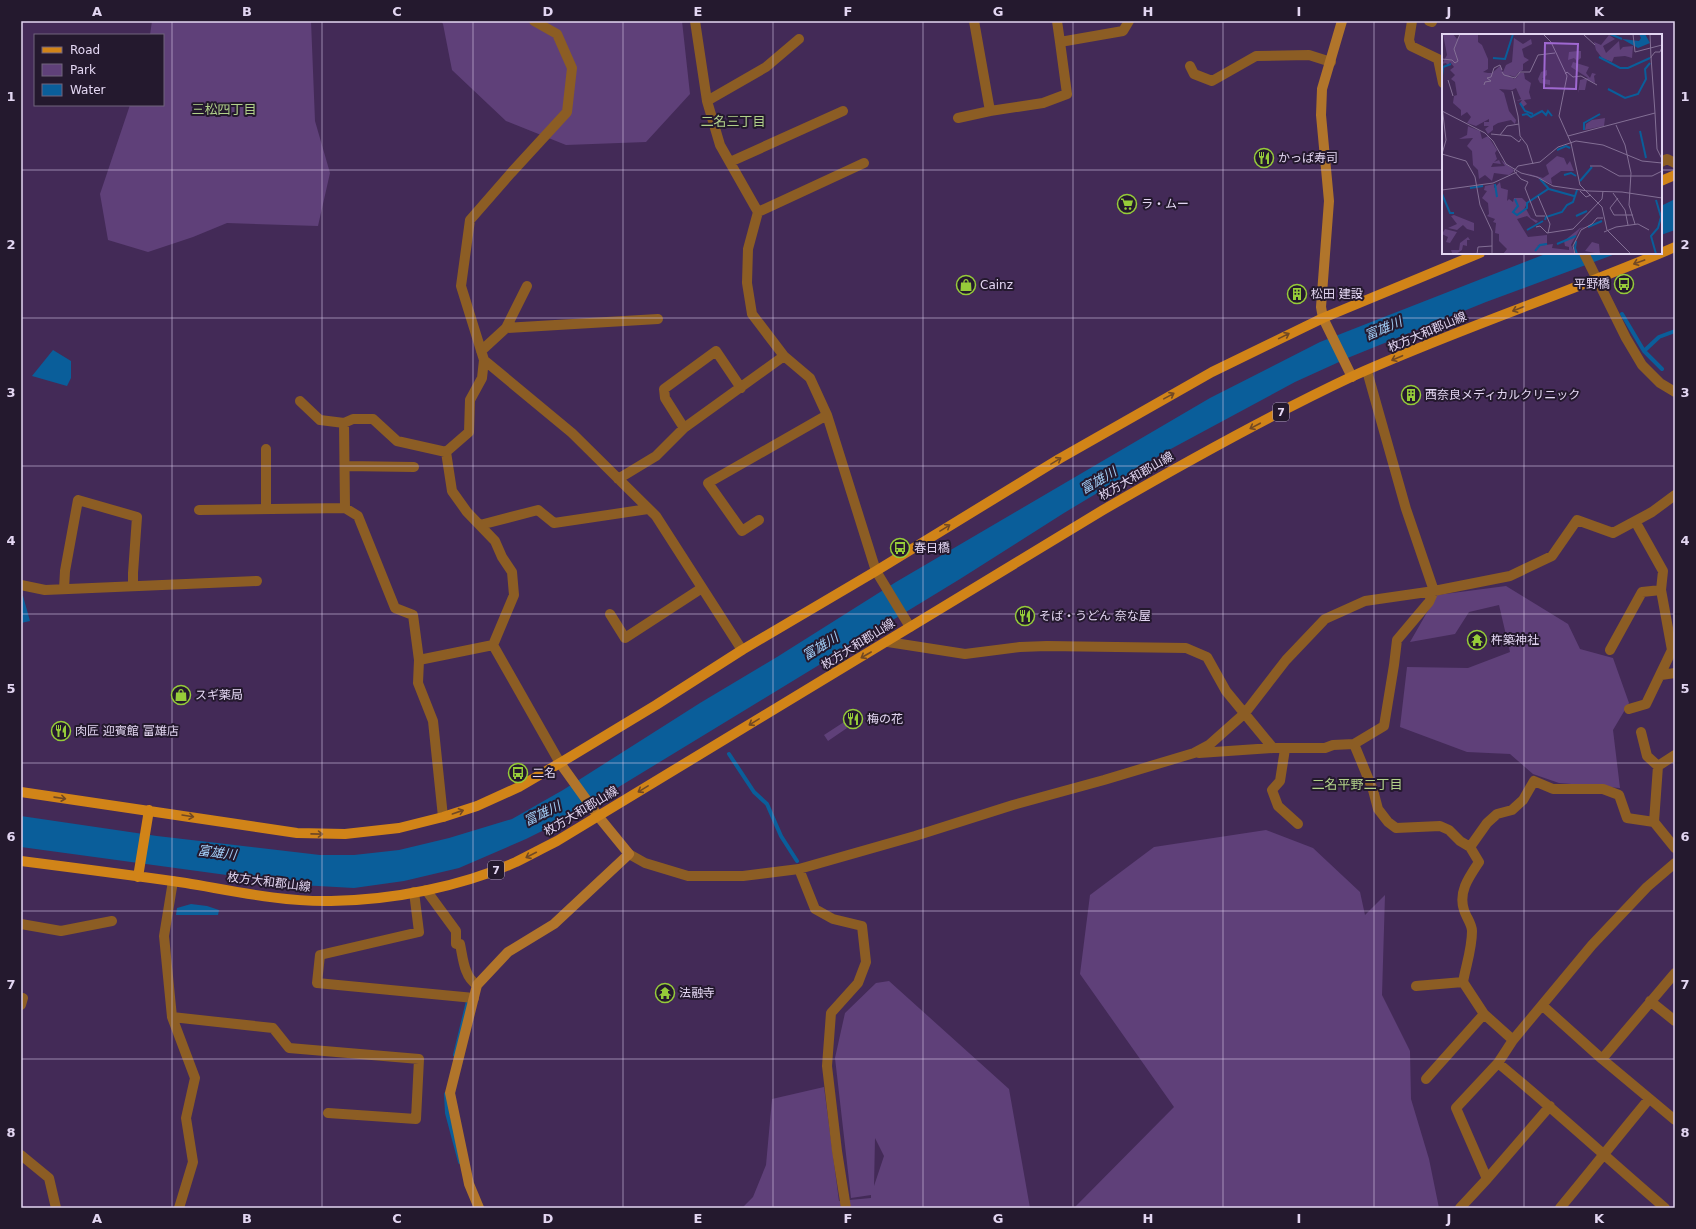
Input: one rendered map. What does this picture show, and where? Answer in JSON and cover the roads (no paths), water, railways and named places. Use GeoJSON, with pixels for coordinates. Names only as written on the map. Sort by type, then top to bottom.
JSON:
{"type":"FeatureCollection","features":[{"type":"Feature","properties":{"kind":"main road"},"geometry":{"type":"LineString","coordinates":[[1662,181],[1675,175]]}},
{"type":"Feature","properties":{"kind":"main road","name":"枚方大和郡山線"},"geometry":{"type":"LineString","coordinates":[[1662,252],[1675,248]]}},
{"type":"Feature","properties":{"kind":"main road"},"geometry":{"type":"LineString","coordinates":[[21,792],[297,833],[345,834],[399,828],[443,817],[477,806],[519,787],[560,763],[656,705],[742,650],[876,571],[985,503],[1212,372],[1478,254]]}},
{"type":"Feature","properties":{"kind":"main road","name":"枚方大和郡山線"},"geometry":{"type":"LineString","coordinates":[[21,861],[173,881],[284,899],[330,901],[380,898],[426,890],[470,879],[516,862],[557,841],[596,813],[888,642],[908,623],[1190,460],[1349,373],[1367,371],[1594,274],[1656,254]]}},
{"type":"Feature","properties":{"kind":"main road"},"geometry":{"type":"LineString","coordinates":[[138,877],[149,810]]}},
{"type":"Feature","properties":{"kind":"street"},"geometry":{"type":"LineString","coordinates":[[446,452],[469,432],[470,400],[482,378],[483,356],[461,286],[470,220],[567,112],[572,68],[557,34],[534,21]]}},
{"type":"Feature","properties":{"kind":"street"},"geometry":{"type":"LineString","coordinates":[[695,21],[707,101],[720,145],[758,212],[748,249],[747,282],[752,314],[784,356],[810,378],[826,415],[876,571],[908,623]]}},
{"type":"Feature","properties":{"kind":"street"},"geometry":{"type":"LineString","coordinates":[[974,21],[990,111]]}},
{"type":"Feature","properties":{"kind":"street"},"geometry":{"type":"LineString","coordinates":[[958,118],[990,111],[1043,103],[1067,94],[1057,21]]}},
{"type":"Feature","properties":{"kind":"street"},"geometry":{"type":"LineString","coordinates":[[1060,42],[1123,31],[1129,21]]}},
{"type":"Feature","properties":{"kind":"street"},"geometry":{"type":"LineString","coordinates":[[1342,21],[1322,89],[1321,115],[1329,201],[1321,307],[1325,322],[1349,373]]}},
{"type":"Feature","properties":{"kind":"street"},"geometry":{"type":"LineString","coordinates":[[1412,21],[1409,40],[1411,46],[1438,59],[1442,78]]}},
{"type":"Feature","properties":{"kind":"street"},"geometry":{"type":"LineString","coordinates":[[707,101],[766,67],[799,39]]}},
{"type":"Feature","properties":{"kind":"street"},"geometry":{"type":"LineString","coordinates":[[1190,66],[1194,74],[1212,81],[1256,56],[1309,55],[1330,62]]}},
{"type":"Feature","properties":{"kind":"street"},"geometry":{"type":"LineString","coordinates":[[730,162],[843,111]]}},
{"type":"Feature","properties":{"kind":"street"},"geometry":{"type":"LineString","coordinates":[[1662,162],[1667,159],[1675,163]]}},
{"type":"Feature","properties":{"kind":"street"},"geometry":{"type":"LineString","coordinates":[[758,212],[864,163]]}},
{"type":"Feature","properties":{"kind":"street"},"geometry":{"type":"LineString","coordinates":[[1584,254],[1642,365],[1660,383],[1675,392]]}},
{"type":"Feature","properties":{"kind":"street"},"geometry":{"type":"LineString","coordinates":[[483,356],[506,328],[527,286]]}},
{"type":"Feature","properties":{"kind":"street"},"geometry":{"type":"LineString","coordinates":[[506,328],[658,319]]}},
{"type":"Feature","properties":{"kind":"street"},"geometry":{"type":"LineString","coordinates":[[684,428],[665,398],[664,389],[716,351],[741,388]]}},
{"type":"Feature","properties":{"kind":"street"},"geometry":{"type":"LineString","coordinates":[[483,356],[572,433],[656,516],[742,650]]}},
{"type":"Feature","properties":{"kind":"street"},"geometry":{"type":"LineString","coordinates":[[618,479],[656,456],[684,428],[784,356]]}},
{"type":"Feature","properties":{"kind":"street"},"geometry":{"type":"LineString","coordinates":[[1194,753],[1273,748],[1325,748],[1333,745],[1354,744],[1384,726],[1397,640],[1429,602],[1434,591],[1406,509],[1367,371]]}},
{"type":"Feature","properties":{"kind":"street"},"geometry":{"type":"LineString","coordinates":[[300,401],[320,420],[344,423],[353,420],[373,419],[397,441],[446,452]]}},
{"type":"Feature","properties":{"kind":"street"},"geometry":{"type":"LineString","coordinates":[[760,520],[742,531],[708,483],[826,415]]}},
{"type":"Feature","properties":{"kind":"street"},"geometry":{"type":"LineString","coordinates":[[344,423],[345,508]]}},
{"type":"Feature","properties":{"kind":"street"},"geometry":{"type":"LineString","coordinates":[[266,449],[266,509]]}},
{"type":"Feature","properties":{"kind":"street"},"geometry":{"type":"LineString","coordinates":[[446,452],[452,491],[467,512],[495,541],[502,557],[512,572],[514,595],[493,645]]}},
{"type":"Feature","properties":{"kind":"street"},"geometry":{"type":"LineString","coordinates":[[345,466],[414,467]]}},
{"type":"Feature","properties":{"kind":"street"},"geometry":{"type":"LineString","coordinates":[[493,645],[560,763],[596,813],[629,854],[645,863],[688,876],[743,876],[799,869],[914,836],[1013,804],[1104,780],[1194,753],[1209,745],[1245,713],[1286,660],[1325,619],[1366,600],[1434,591],[1510,576],[1552,556],[1578,520],[1613,532],[1652,512],[1675,495]]}},
{"type":"Feature","properties":{"kind":"street"},"geometry":{"type":"LineString","coordinates":[[64,589],[65,571],[78,500],[137,517],[133,573],[134,586]]}},
{"type":"Feature","properties":{"kind":"street"},"geometry":{"type":"LineString","coordinates":[[199,510],[345,508],[358,516],[395,608],[413,615],[419,660],[418,683],[433,721],[443,817]]}},
{"type":"Feature","properties":{"kind":"street"},"geometry":{"type":"LineString","coordinates":[[480,525],[538,510],[554,523],[648,508]]}},
{"type":"Feature","properties":{"kind":"street"},"geometry":{"type":"LineString","coordinates":[[1629,709],[1646,704],[1672,650],[1661,590],[1663,571],[1635,522]]}},
{"type":"Feature","properties":{"kind":"street"},"geometry":{"type":"LineString","coordinates":[[21,585],[45,590],[257,581]]}},
{"type":"Feature","properties":{"kind":"street"},"geometry":{"type":"LineString","coordinates":[[610,614],[625,638],[702,588]]}},
{"type":"Feature","properties":{"kind":"street"},"geometry":{"type":"LineString","coordinates":[[1610,650],[1642,592],[1661,590]]}},
{"type":"Feature","properties":{"kind":"street"},"geometry":{"type":"LineString","coordinates":[[888,642],[965,654],[1020,647],[1047,646],[1186,648],[1206,657],[1226,691],[1273,748]]}},
{"type":"Feature","properties":{"kind":"street"},"geometry":{"type":"LineString","coordinates":[[419,660],[493,645]]}},
{"type":"Feature","properties":{"kind":"street"},"geometry":{"type":"LineString","coordinates":[[1661,675],[1675,673]]}},
{"type":"Feature","properties":{"kind":"street"},"geometry":{"type":"LineString","coordinates":[[1641,732],[1647,756],[1658,766]]}},
{"type":"Feature","properties":{"kind":"street"},"geometry":{"type":"LineString","coordinates":[[1354,744],[1373,790],[1378,808],[1388,822],[1396,828],[1440,826],[1449,830],[1460,841],[1470,847],[1478,862],[1465,883],[1462,896],[1464,910],[1472,928],[1471,950],[1463,982],[1484,1014],[1513,1040]]}},
{"type":"Feature","properties":{"kind":"street"},"geometry":{"type":"LineString","coordinates":[[1285,749],[1280,781],[1272,790],[1278,806],[1298,824]]}},
{"type":"Feature","properties":{"kind":"street"},"geometry":{"type":"LineString","coordinates":[[1658,766],[1675,755]]}},
{"type":"Feature","properties":{"kind":"street"},"geometry":{"type":"LineString","coordinates":[[1654,822],[1658,766]]}},
{"type":"Feature","properties":{"kind":"street"},"geometry":{"type":"LineString","coordinates":[[1470,847],[1497,814],[1512,810],[1523,800],[1534,781],[1553,789],[1602,789],[1619,795],[1627,818],[1654,822],[1675,848]]}},
{"type":"Feature","properties":{"kind":"street"},"geometry":{"type":"LineString","coordinates":[[479,1208],[469,1184],[450,1093],[477,985],[508,952],[554,924],[629,854]]}},
{"type":"Feature","properties":{"kind":"street"},"geometry":{"type":"LineString","coordinates":[[1487,1179],[1456,1108],[1498,1063],[1513,1040],[1543,1006],[1592,945],[1647,887],[1675,863]]}},
{"type":"Feature","properties":{"kind":"street"},"geometry":{"type":"LineString","coordinates":[[799,869],[816,909],[833,919],[862,926],[866,962],[858,983],[831,1013],[827,1066],[837,1151],[846,1208]]}},
{"type":"Feature","properties":{"kind":"street"},"geometry":{"type":"LineString","coordinates":[[173,881],[164,936],[172,1017],[195,1078],[186,1118],[193,1162],[179,1208]]}},
{"type":"Feature","properties":{"kind":"street"},"geometry":{"type":"LineString","coordinates":[[426,890],[456,931],[456,944],[460,944],[464,966],[471,981],[477,985]]}},
{"type":"Feature","properties":{"kind":"street"},"geometry":{"type":"LineString","coordinates":[[414,892],[419,932],[320,955],[317,983],[474,998]]}},
{"type":"Feature","properties":{"kind":"street"},"geometry":{"type":"LineString","coordinates":[[21,924],[61,931],[112,921]]}},
{"type":"Feature","properties":{"kind":"street"},"geometry":{"type":"LineString","coordinates":[[1602,1059],[1675,973]]}},
{"type":"Feature","properties":{"kind":"street"},"geometry":{"type":"LineString","coordinates":[[1416,986],[1463,982]]}},
{"type":"Feature","properties":{"kind":"street"},"geometry":{"type":"LineString","coordinates":[[1650,1001],[1675,1021]]}},
{"type":"Feature","properties":{"kind":"street"},"geometry":{"type":"LineString","coordinates":[[1543,1006],[1602,1059],[1675,1120]]}},
{"type":"Feature","properties":{"kind":"street"},"geometry":{"type":"LineString","coordinates":[[1426,1079],[1484,1014]]}},
{"type":"Feature","properties":{"kind":"street"},"geometry":{"type":"LineString","coordinates":[[172,1017],[273,1028],[289,1048],[419,1059],[416,1119],[328,1113]]}},
{"type":"Feature","properties":{"kind":"street"},"geometry":{"type":"LineString","coordinates":[[1498,1063],[1550,1106],[1661,1207]]}},
{"type":"Feature","properties":{"kind":"street"},"geometry":{"type":"LineString","coordinates":[[1560,1208],[1602,1154],[1649,1099]]}},
{"type":"Feature","properties":{"kind":"street"},"geometry":{"type":"LineString","coordinates":[[1460,1208],[1550,1106]]}},
{"type":"Feature","properties":{"kind":"street"},"geometry":{"type":"LineString","coordinates":[[21,1154],[49,1178],[56,1208]]}},
{"type":"Feature","properties":{"kind":"water"},"geometry":{"type":"Polygon","coordinates":[[[1675,199],[1675,230],[1662,235],[1662,206],[1675,199]]]}},
{"type":"Feature","properties":{"kind":"water","name":"富雄川"},"geometry":{"type":"Polygon","coordinates":[[[1545,254],[1615,254],[1486,302],[1350,357],[1295,382],[1167,451],[576,814],[526,839],[459,868],[404,881],[354,888],[300,885],[21,847],[21,816],[157,836],[320,855],[354,855],[399,850],[449,838],[512,819],[563,790],[700,703],[777,657],[896,582],[1210,398],[1320,342],[1545,254]]]}},
{"type":"Feature","properties":{"kind":"water"},"geometry":{"type":"Polygon","coordinates":[[[53,350],[71,361],[71,378],[67,386],[32,376],[53,350]]]}},
{"type":"Feature","properties":{"kind":"water"},"geometry":{"type":"Polygon","coordinates":[[[21,596],[23,596],[30,621],[21,623],[21,596]]]}},
{"type":"Feature","properties":{"kind":"water"},"geometry":{"type":"Polygon","coordinates":[[[191,904],[207,906],[219,910],[218,915],[176,915],[177,908],[191,904]]]}},
{"type":"Feature","properties":{"kind":"waterway"},"geometry":{"type":"LineString","coordinates":[[1622,314],[1644,351],[1662,369]]}},
{"type":"Feature","properties":{"kind":"waterway"},"geometry":{"type":"LineString","coordinates":[[1644,351],[1659,337],[1675,331]]}},
{"type":"Feature","properties":{"kind":"waterway"},"geometry":{"type":"LineString","coordinates":[[729,754],[754,792],[767,804],[781,836],[797,861]]}},
{"type":"Feature","properties":{"kind":"waterway"},"geometry":{"type":"LineString","coordinates":[[455,1055],[469,997]]}},
{"type":"Feature","properties":{"kind":"waterway"},"geometry":{"type":"LineString","coordinates":[[446,1094],[447,1113],[460,1162]]}},
{"type":"Feature","properties":{"kind":"place","name":"かっぱ寿司"},"geometry":{"type":"Point","coordinates":[1264,158]}},
{"type":"Feature","properties":{"kind":"place","name":"ラ・ムー"},"geometry":{"type":"Point","coordinates":[1127,204]}},
{"type":"Feature","properties":{"kind":"place","name":"平野橋"},"geometry":{"type":"Point","coordinates":[1624,284]}},
{"type":"Feature","properties":{"kind":"place","name":"Cainz"},"geometry":{"type":"Point","coordinates":[966,285]}},
{"type":"Feature","properties":{"kind":"place","name":"松田 建設"},"geometry":{"type":"Point","coordinates":[1297,294]}},
{"type":"Feature","properties":{"kind":"place","name":"西奈良メディカルクリニック"},"geometry":{"type":"Point","coordinates":[1411,395]}},
{"type":"Feature","properties":{"kind":"place","name":"春日橋"},"geometry":{"type":"Point","coordinates":[900,548]}},
{"type":"Feature","properties":{"kind":"place","name":"そば・うどん 奈な屋"},"geometry":{"type":"Point","coordinates":[1025,616]}},
{"type":"Feature","properties":{"kind":"place","name":"杵築神社"},"geometry":{"type":"Point","coordinates":[1477,640]}},
{"type":"Feature","properties":{"kind":"place","name":"スギ薬局"},"geometry":{"type":"Point","coordinates":[181,695]}},
{"type":"Feature","properties":{"kind":"place","name":"梅の花"},"geometry":{"type":"Point","coordinates":[853,719]}},
{"type":"Feature","properties":{"kind":"place","name":"肉匠 迎賓館 富雄店"},"geometry":{"type":"Point","coordinates":[61,731]}},
{"type":"Feature","properties":{"kind":"place","name":"二名"},"geometry":{"type":"Point","coordinates":[518,773]}},
{"type":"Feature","properties":{"kind":"place","name":"法融寺"},"geometry":{"type":"Point","coordinates":[665,993]}},
{"type":"Feature","properties":{"kind":"district","name":"三松四丁目"},"geometry":{"type":"Point","coordinates":[224,109]}},
{"type":"Feature","properties":{"kind":"district","name":"二名三丁目"},"geometry":{"type":"Point","coordinates":[733,121]}},
{"type":"Feature","properties":{"kind":"district","name":"二名平野二丁目"},"geometry":{"type":"Point","coordinates":[1357,784]}}]}
